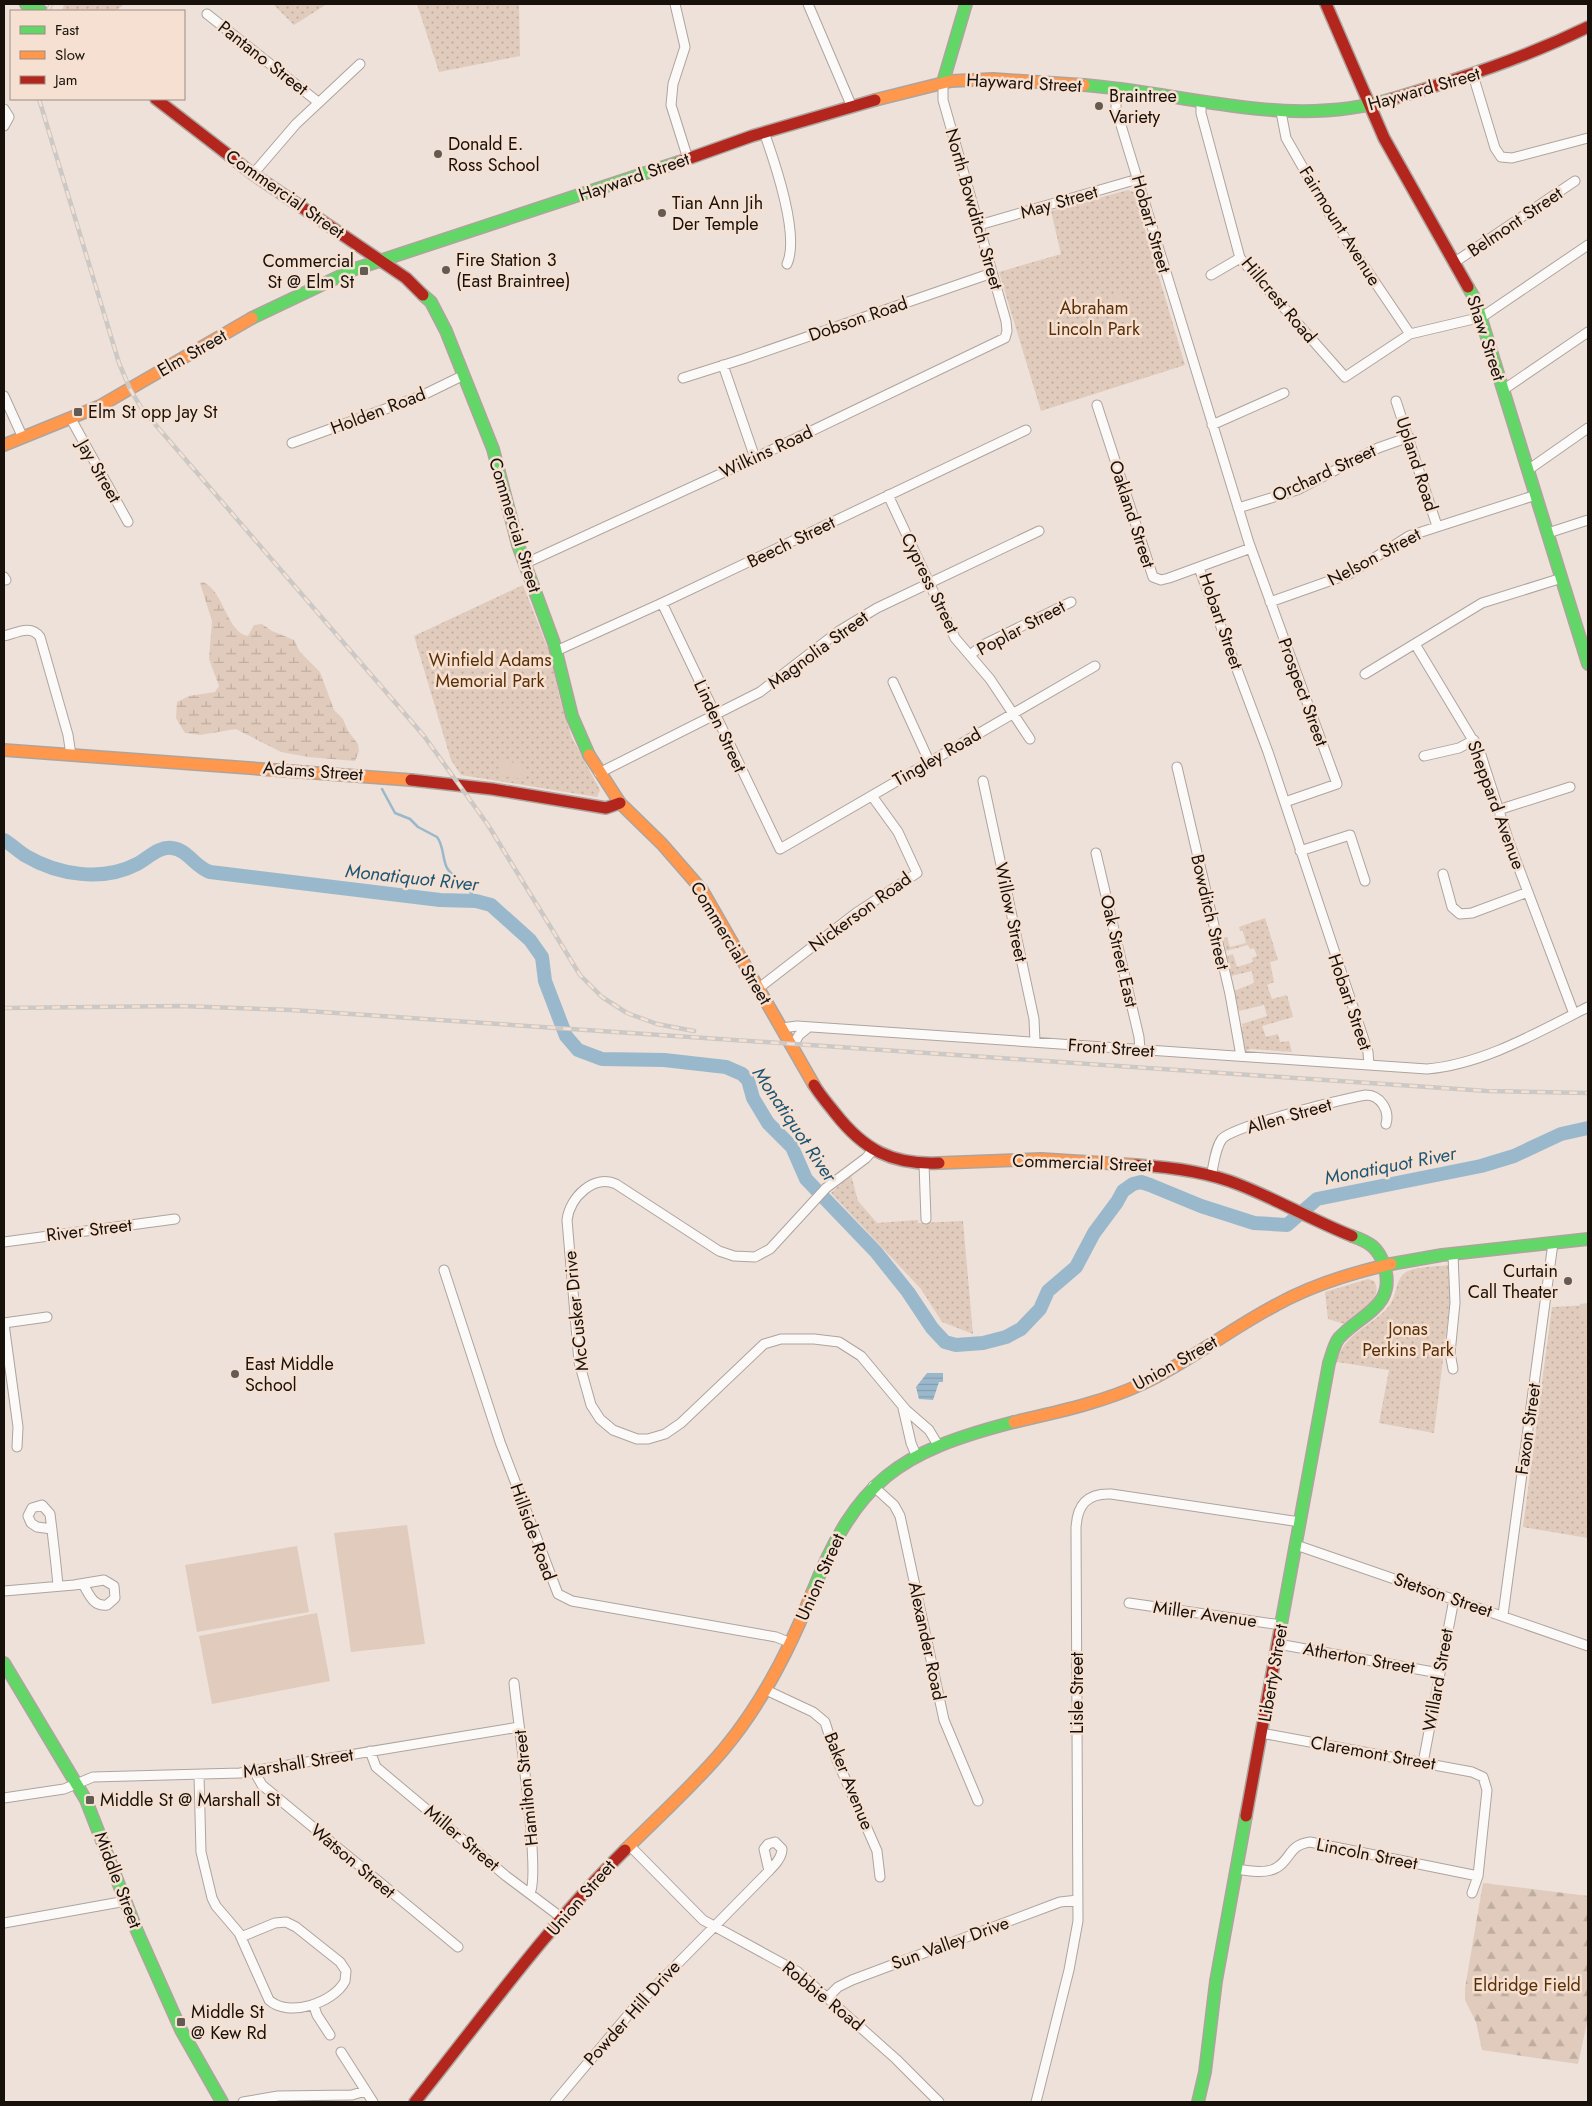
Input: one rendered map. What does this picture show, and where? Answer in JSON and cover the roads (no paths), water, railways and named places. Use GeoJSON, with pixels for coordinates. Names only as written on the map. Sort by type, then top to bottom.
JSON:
{"type":"FeatureCollection","features":[{"type":"Feature","properties":{"kind":"main road"},"geometry":{"type":"LineString","coordinates":[[26,4],[39,10]]}},
{"type":"Feature","properties":{"kind":"main road"},"geometry":{"type":"LineString","coordinates":[[943,82],[966,4]]}},
{"type":"Feature","properties":{"kind":"main road","name":"Shaw Street"},"geometry":{"type":"LineString","coordinates":[[1326,4],[1368,106],[1384,138],[1475,299],[1588,664]]}},
{"type":"Feature","properties":{"kind":"main road","name":"Hayward Street"},"geometry":{"type":"LineString","coordinates":[[380,260],[688,159],[764,132],[943,82],[993,79],[1116,88],[1281,112],[1339,112],[1368,106],[1473,76],[1533,54],[1588,27]]}},
{"type":"Feature","properties":{"kind":"main road","name":"Commercial Street"},"geometry":{"type":"LineString","coordinates":[[157,100],[253,174],[406,278],[429,300],[440,318],[496,458],[524,564],[556,651],[572,716],[599,773],[620,803],[662,844],[702,890],[827,1104],[852,1134],[873,1150],[900,1161],[924,1164],[1041,1159],[1161,1166],[1211,1176],[1247,1188],[1307,1218],[1372,1243],[1378,1249],[1384,1265]]}},
{"type":"Feature","properties":{"kind":"main road","name":"Elm Street"},"geometry":{"type":"LineString","coordinates":[[4,445],[71,419],[116,397],[281,303],[334,278],[380,260]]}},
{"type":"Feature","properties":{"kind":"main road","name":"Adams Street"},"geometry":{"type":"LineString","coordinates":[[4,750],[405,778],[484,788],[606,808],[620,803]]}},
{"type":"Feature","properties":{"kind":"main road"},"geometry":{"type":"LineString","coordinates":[[1384,1265],[1588,1239]]}},
{"type":"Feature","properties":{"kind":"main road","name":"Union Street"},"geometry":{"type":"LineString","coordinates":[[415,2102],[562,1918],[629,1846],[714,1761],[766,1690],[791,1643],[839,1532],[857,1504],[873,1486],[894,1468],[916,1455],[938,1446],[1128,1390],[1158,1376],[1297,1294],[1337,1279],[1384,1265]]}},
{"type":"Feature","properties":{"kind":"main road","name":"Liberty Street"},"geometry":{"type":"LineString","coordinates":[[1198,2102],[1205,2072],[1215,1991],[1332,1350],[1346,1331],[1375,1308],[1383,1298],[1388,1283],[1384,1265]]}},
{"type":"Feature","properties":{"kind":"main road","name":"Middle Street"},"geometry":{"type":"LineString","coordinates":[[4,1663],[77,1784],[98,1826],[126,1901],[184,2037],[218,2101]]}},
{"type":"Feature","properties":{"kind":"street"},"geometry":{"type":"LineString","coordinates":[[675,4],[685,47],[673,84],[672,105],[688,159]]}},
{"type":"Feature","properties":{"kind":"street"},"geometry":{"type":"LineString","coordinates":[[808,4],[852,107]]}},
{"type":"Feature","properties":{"kind":"street","name":"Pantano Street"},"geometry":{"type":"LineString","coordinates":[[207,14],[318,102]]}},
{"type":"Feature","properties":{"kind":"street"},"geometry":{"type":"LineString","coordinates":[[253,174],[290,130],[360,64]]}},
{"type":"Feature","properties":{"kind":"street"},"geometry":{"type":"LineString","coordinates":[[1473,76],[1495,148],[1501,157],[1512,158],[1588,138]]}},
{"type":"Feature","properties":{"kind":"street","name":"North Bowditch Street"},"geometry":{"type":"LineString","coordinates":[[943,82],[943,100],[1006,322],[1006,336]]}},
{"type":"Feature","properties":{"kind":"street","name":"Hobart Street"},"geometry":{"type":"LineString","coordinates":[[1116,88],[1116,109],[1251,548],[1199,568],[1250,700],[1368,1052],[1370,1065]]}},
{"type":"Feature","properties":{"kind":"street","name":"Hillcrest Road"},"geometry":{"type":"LineString","coordinates":[[1201,101],[1201,113],[1240,258],[1345,377],[1410,334]]}},
{"type":"Feature","properties":{"kind":"street"},"geometry":{"type":"LineString","coordinates":[[4,109],[9,117],[4,126]]}},
{"type":"Feature","properties":{"kind":"street","name":"Fairmount Avenue"},"geometry":{"type":"LineString","coordinates":[[1281,112],[1284,134],[1324,203],[1410,334]]}},
{"type":"Feature","properties":{"kind":"street"},"geometry":{"type":"LineString","coordinates":[[764,132],[792,233],[791,250],[787,264]]}},
{"type":"Feature","properties":{"kind":"street","name":"May Street"},"geometry":{"type":"LineString","coordinates":[[979,225],[1138,179]]}},
{"type":"Feature","properties":{"kind":"street","name":"Belmont Street"},"geometry":{"type":"LineString","coordinates":[[1455,262],[1575,182]]}},
{"type":"Feature","properties":{"kind":"street"},"geometry":{"type":"LineString","coordinates":[[1410,334],[1482,317],[1588,245]]}},
{"type":"Feature","properties":{"kind":"street"},"geometry":{"type":"LineString","coordinates":[[1211,275],[1240,258]]}},
{"type":"Feature","properties":{"kind":"street","name":"Dobson Road"},"geometry":{"type":"LineString","coordinates":[[683,378],[992,273]]}},
{"type":"Feature","properties":{"kind":"street"},"geometry":{"type":"LineString","coordinates":[[1503,390],[1588,332]]}},
{"type":"Feature","properties":{"kind":"street","name":"Wilkins Road"},"geometry":{"type":"LineString","coordinates":[[524,564],[755,458],[996,343],[1006,336]]}},
{"type":"Feature","properties":{"kind":"street"},"geometry":{"type":"LineString","coordinates":[[723,365],[755,458]]}},
{"type":"Feature","properties":{"kind":"street","name":"Holden Road"},"geometry":{"type":"LineString","coordinates":[[292,443],[421,396],[464,375]]}},
{"type":"Feature","properties":{"kind":"street"},"geometry":{"type":"LineString","coordinates":[[1212,425],[1284,393]]}},
{"type":"Feature","properties":{"kind":"street"},"geometry":{"type":"LineString","coordinates":[[4,396],[23,438]]}},
{"type":"Feature","properties":{"kind":"street","name":"Upland Road"},"geometry":{"type":"LineString","coordinates":[[1396,402],[1437,526]]}},
{"type":"Feature","properties":{"kind":"street","name":"Oakland Street"},"geometry":{"type":"LineString","coordinates":[[1097,405],[1152,575],[1158,580],[1164,580],[1199,568]]}},
{"type":"Feature","properties":{"kind":"street","name":"Jay Street"},"geometry":{"type":"LineString","coordinates":[[71,419],[128,522]]}},
{"type":"Feature","properties":{"kind":"street"},"geometry":{"type":"LineString","coordinates":[[1528,470],[1588,428]]}},
{"type":"Feature","properties":{"kind":"street","name":"Beech Street"},"geometry":{"type":"LineString","coordinates":[[556,651],[662,603],[1026,430]]}},
{"type":"Feature","properties":{"kind":"street","name":"Orchard Street"},"geometry":{"type":"LineString","coordinates":[[1238,508],[1297,490],[1378,448],[1408,436]]}},
{"type":"Feature","properties":{"kind":"street","name":"Cypress Street"},"geometry":{"type":"LineString","coordinates":[[888,495],[956,638],[986,673],[1030,739]]}},
{"type":"Feature","properties":{"kind":"street","name":"Nelson Street"},"geometry":{"type":"LineString","coordinates":[[1270,602],[1344,577],[1404,538],[1536,495]]}},
{"type":"Feature","properties":{"kind":"street"},"geometry":{"type":"LineString","coordinates":[[1548,534],[1588,520]]}},
{"type":"Feature","properties":{"kind":"street","name":"Magnolia Street"},"geometry":{"type":"LineString","coordinates":[[599,773],[760,692],[857,619],[929,582],[1039,531]]}},
{"type":"Feature","properties":{"kind":"street","name":"Prospect Street"},"geometry":{"type":"LineString","coordinates":[[1251,548],[1337,784],[1285,802]]}},
{"type":"Feature","properties":{"kind":"street"},"geometry":{"type":"LineString","coordinates":[[1365,674],[1482,603],[1562,578]]}},
{"type":"Feature","properties":{"kind":"street","name":"Poplar Street"},"geometry":{"type":"LineString","coordinates":[[970,655],[983,645],[1072,602]]}},
{"type":"Feature","properties":{"kind":"street","name":"Linden Street"},"geometry":{"type":"LineString","coordinates":[[662,603],[780,849]]}},
{"type":"Feature","properties":{"kind":"street"},"geometry":{"type":"LineString","coordinates":[[4,636],[28,630],[35,631],[40,636],[68,735],[71,754]]}},
{"type":"Feature","properties":{"kind":"street","name":"Sheppard Avenue"},"geometry":{"type":"LineString","coordinates":[[1415,644],[1474,740],[1484,762],[1498,810],[1574,1014]]}},
{"type":"Feature","properties":{"kind":"street","name":"Tingley Road"},"geometry":{"type":"LineString","coordinates":[[780,849],[1095,666]]}},
{"type":"Feature","properties":{"kind":"street"},"geometry":{"type":"LineString","coordinates":[[893,682],[929,761]]}},
{"type":"Feature","properties":{"kind":"street"},"geometry":{"type":"LineString","coordinates":[[1424,756],[1458,748],[1474,740]]}},
{"type":"Feature","properties":{"kind":"street","name":"Bowditch Street"},"geometry":{"type":"LineString","coordinates":[[1177,767],[1230,994],[1241,1056]]}},
{"type":"Feature","properties":{"kind":"street","name":"Willow Street"},"geometry":{"type":"LineString","coordinates":[[983,781],[1034,1019],[1035,1042]]}},
{"type":"Feature","properties":{"kind":"street"},"geometry":{"type":"LineString","coordinates":[[1498,810],[1570,787]]}},
{"type":"Feature","properties":{"kind":"street","name":"Nickerson Road"},"geometry":{"type":"LineString","coordinates":[[759,988],[851,916],[916,873],[898,832],[872,796]]}},
{"type":"Feature","properties":{"kind":"street"},"geometry":{"type":"LineString","coordinates":[[1300,851],[1350,835],[1366,881]]}},
{"type":"Feature","properties":{"kind":"street","name":"Oak Street East"},"geometry":{"type":"LineString","coordinates":[[1096,853],[1139,1037],[1140,1050]]}},
{"type":"Feature","properties":{"kind":"street"},"geometry":{"type":"LineString","coordinates":[[1443,874],[1452,907],[1460,914],[1472,913],[1528,892]]}},
{"type":"Feature","properties":{"kind":"street"},"geometry":{"type":"LineString","coordinates":[[1574,1014],[1588,1007]]}},
{"type":"Feature","properties":{"kind":"street","name":"Front Street"},"geometry":{"type":"LineString","coordinates":[[782,1028],[790,1026],[809,1027],[1413,1069],[1443,1067],[1468,1060],[1506,1046],[1574,1014]]}},
{"type":"Feature","properties":{"kind":"street"},"geometry":{"type":"LineString","coordinates":[[792,1046],[799,1035],[809,1027]]}},
{"type":"Feature","properties":{"kind":"street","name":"Allen Street"},"geometry":{"type":"LineString","coordinates":[[1211,1176],[1221,1140],[1238,1130],[1366,1095],[1379,1099],[1386,1112],[1386,1124]]}},
{"type":"Feature","properties":{"kind":"street","name":"McCusker Drive"},"geometry":{"type":"LineString","coordinates":[[873,1150],[866,1158],[826,1188],[770,1249],[761,1255],[742,1257],[729,1255],[714,1249],[611,1182],[596,1182],[585,1190],[570,1207],[567,1224],[577,1349],[591,1405],[604,1423],[622,1435],[642,1439],[660,1436],[681,1423],[760,1346],[772,1340],[830,1340],[848,1346],[868,1362],[901,1404],[929,1430],[938,1446]]}},
{"type":"Feature","properties":{"kind":"street"},"geometry":{"type":"LineString","coordinates":[[924,1164],[926,1219]]}},
{"type":"Feature","properties":{"kind":"street","name":"River Street"},"geometry":{"type":"LineString","coordinates":[[4,1242],[175,1219]]}},
{"type":"Feature","properties":{"kind":"street","name":"Faxon Street"},"geometry":{"type":"LineString","coordinates":[[1503,1615],[1552,1243]]}},
{"type":"Feature","properties":{"kind":"street"},"geometry":{"type":"LineString","coordinates":[[1452,1369],[1450,1353],[1454,1303],[1453,1255]]}},
{"type":"Feature","properties":{"kind":"street","name":"Hillside Road"},"geometry":{"type":"LineString","coordinates":[[444,1270],[495,1427],[558,1594],[572,1601],[776,1637],[791,1643]]}},
{"type":"Feature","properties":{"kind":"street"},"geometry":{"type":"LineString","coordinates":[[17,1447],[18,1427],[4,1323],[48,1316]]}},
{"type":"Feature","properties":{"kind":"street","name":"McCusker Drive"},"geometry":{"type":"LineString","coordinates":[[901,1404],[916,1455]]}},
{"type":"Feature","properties":{"kind":"street","name":"Alexander Road"},"geometry":{"type":"LineString","coordinates":[[873,1486],[894,1505],[900,1516],[944,1720],[978,1800]]}},
{"type":"Feature","properties":{"kind":"street","name":"Lisle Street"},"geometry":{"type":"LineString","coordinates":[[1036,2102],[1078,1927],[1076,1528],[1082,1505],[1092,1495],[1111,1494],[1300,1522]]}},
{"type":"Feature","properties":{"kind":"street"},"geometry":{"type":"LineString","coordinates":[[52,1529],[58,1586]]}},
{"type":"Feature","properties":{"kind":"street","name":"Stetson Street"},"geometry":{"type":"LineString","coordinates":[[1296,1545],[1454,1598],[1588,1646]]}},
{"type":"Feature","properties":{"kind":"street"},"geometry":{"type":"LineString","coordinates":[[4,1591],[83,1584]]}},
{"type":"Feature","properties":{"kind":"street","name":"Willard Street"},"geometry":{"type":"LineString","coordinates":[[1423,1762],[1454,1598]]}},
{"type":"Feature","properties":{"kind":"street","name":"Miller Avenue"},"geometry":{"type":"LineString","coordinates":[[1129,1602],[1281,1625]]}},
{"type":"Feature","properties":{"kind":"street","name":"Atherton Street"},"geometry":{"type":"LineString","coordinates":[[1278,1644],[1439,1673]]}},
{"type":"Feature","properties":{"kind":"street","name":"Hamilton Street"},"geometry":{"type":"LineString","coordinates":[[514,1683],[532,1849],[533,1886],[530,1893]]}},
{"type":"Feature","properties":{"kind":"street","name":"Baker Avenue"},"geometry":{"type":"LineString","coordinates":[[766,1690],[813,1712],[825,1722],[837,1760],[877,1851],[880,1877]]}},
{"type":"Feature","properties":{"kind":"street","name":"Marshall Street"},"geometry":{"type":"LineString","coordinates":[[4,1798],[60,1790],[98,1777],[199,1775],[254,1771],[519,1727]]}},
{"type":"Feature","properties":{"kind":"street","name":"Claremont Street"},"geometry":{"type":"LineString","coordinates":[[1262,1733],[1423,1762],[1472,1772],[1483,1777],[1487,1790],[1478,1876]]}},
{"type":"Feature","properties":{"kind":"street","name":"Miller Street"},"geometry":{"type":"LineString","coordinates":[[370,1752],[376,1767],[562,1918]]}},
{"type":"Feature","properties":{"kind":"street","name":"Watson Street"},"geometry":{"type":"LineString","coordinates":[[254,1771],[262,1785],[458,1947]]}},
{"type":"Feature","properties":{"kind":"street"},"geometry":{"type":"LineString","coordinates":[[199,1775],[202,1862],[214,1903],[241,1937],[271,2002],[282,2006],[314,2006],[325,2001],[344,1984],[346,1971],[340,1962],[290,1923],[276,1923],[241,1937]]}},
{"type":"Feature","properties":{"kind":"street","name":"Powder Hill Drive"},"geometry":{"type":"LineString","coordinates":[[555,2102],[634,2008],[712,1927],[769,1870],[780,1858],[781,1846],[773,1842],[766,1845],[764,1851],[769,1870]]}},
{"type":"Feature","properties":{"kind":"street","name":"Lincoln Street"},"geometry":{"type":"LineString","coordinates":[[1237,1870],[1273,1870],[1280,1866],[1293,1849],[1310,1842],[1478,1876]]}},
{"type":"Feature","properties":{"kind":"street","name":"Robbie Road"},"geometry":{"type":"LineString","coordinates":[[629,1846],[699,1917],[712,1927],[786,1964],[896,2059],[939,2102]]}},
{"type":"Feature","properties":{"kind":"street"},"geometry":{"type":"LineString","coordinates":[[1472,1893],[1478,1876]]}},
{"type":"Feature","properties":{"kind":"street","name":"Sun Valley Drive"},"geometry":{"type":"LineString","coordinates":[[827,1998],[838,1987],[852,1980],[1060,1902],[1078,1900]]}},
{"type":"Feature","properties":{"kind":"street"},"geometry":{"type":"LineString","coordinates":[[4,1922],[126,1901]]}},
{"type":"Feature","properties":{"kind":"street"},"geometry":{"type":"LineString","coordinates":[[314,2006],[317,2015],[330,2035]]}},
{"type":"Feature","properties":{"kind":"street"},"geometry":{"type":"LineString","coordinates":[[341,2052],[373,2102]]}},
{"type":"Feature","properties":{"kind":"street"},"geometry":{"type":"LineString","coordinates":[[243,2102],[278,2096],[352,2094],[365,2091]]}},
{"type":"Feature","properties":{"kind":"water"},"geometry":{"type":"Polygon","coordinates":[[[927,1373],[943,1373],[943,1382],[939,1382],[933,1400],[919,1399],[916,1387],[927,1373]]]}},
{"type":"Feature","properties":{"kind":"waterway"},"geometry":{"type":"LineString","coordinates":[[382,789],[395,813],[410,819],[418,827],[437,837],[441,844],[447,868],[470,891],[476,901]]}},
{"type":"Feature","properties":{"kind":"waterway","name":"Monatiquot River"},"geometry":{"type":"LineString","coordinates":[[4,840],[39,863],[66,872],[95,874],[124,870],[162,849],[172,848],[183,852],[210,872],[440,900],[476,901],[491,905],[530,940],[542,957],[545,981],[566,1036],[578,1050],[602,1059],[664,1060],[726,1067],[742,1074],[748,1080],[753,1098],[768,1123],[792,1147],[806,1179],[876,1252],[908,1292],[932,1328],[945,1342],[956,1345],[983,1343],[1006,1337],[1021,1329],[1040,1309],[1048,1291],[1076,1267],[1094,1233],[1123,1191],[1133,1184],[1141,1182],[1201,1206],[1254,1223],[1287,1225],[1317,1199],[1481,1166],[1514,1156],[1561,1134],[1588,1128]]}},
{"type":"Feature","properties":{"kind":"railway"},"geometry":{"type":"LineString","coordinates":[[48,10],[51,4]]}},
{"type":"Feature","properties":{"kind":"railway"},"geometry":{"type":"LineString","coordinates":[[39,100],[119,363],[130,389],[142,409],[424,736],[488,825],[580,975],[602,997],[627,1013],[657,1024],[694,1031]]}},
{"type":"Feature","properties":{"kind":"railway"},"geometry":{"type":"LineString","coordinates":[[4,1008],[180,1006],[292,1010],[1487,1091],[1588,1093]]}},
{"type":"Feature","properties":{"kind":"place","name":"Braintree Variety"},"geometry":{"type":"Point","coordinates":[1099,106]}},
{"type":"Feature","properties":{"kind":"place","name":"Donald E. Ross School"},"geometry":{"type":"Point","coordinates":[438,154]}},
{"type":"Feature","properties":{"kind":"place","name":"Tian Ann Jih Der Temple"},"geometry":{"type":"Point","coordinates":[662,213]}},
{"type":"Feature","properties":{"kind":"place","name":"Fire Station 3 (East Braintree)"},"geometry":{"type":"Point","coordinates":[446,270]}},
{"type":"Feature","properties":{"kind":"place","name":"Commercial St @ Elm St"},"geometry":{"type":"Point","coordinates":[364,271]}},
{"type":"Feature","properties":{"kind":"place","name":"Elm St opp Jay St"},"geometry":{"type":"Point","coordinates":[78,412]}},
{"type":"Feature","properties":{"kind":"place","name":"Curtain Call Theater"},"geometry":{"type":"Point","coordinates":[1568,1281]}},
{"type":"Feature","properties":{"kind":"place","name":"East Middle School"},"geometry":{"type":"Point","coordinates":[235,1374]}},
{"type":"Feature","properties":{"kind":"place","name":"Middle St @ Marshall St"},"geometry":{"type":"Point","coordinates":[90,1800]}},
{"type":"Feature","properties":{"kind":"place","name":"Middle St @ Kew Rd"},"geometry":{"type":"Point","coordinates":[181,2022]}},
{"type":"Feature","properties":{"kind":"park label","name":"Abraham Lincoln Park"},"geometry":{"type":"Point","coordinates":[1094,318]}},
{"type":"Feature","properties":{"kind":"park label","name":"Winfield Adams Memorial Park"},"geometry":{"type":"Point","coordinates":[490,670]}},
{"type":"Feature","properties":{"kind":"park label","name":"Jonas Perkins Park"},"geometry":{"type":"Point","coordinates":[1408,1339]}},
{"type":"Feature","properties":{"kind":"park label","name":"Eldridge Field"},"geometry":{"type":"Point","coordinates":[1527,1985]}}]}
